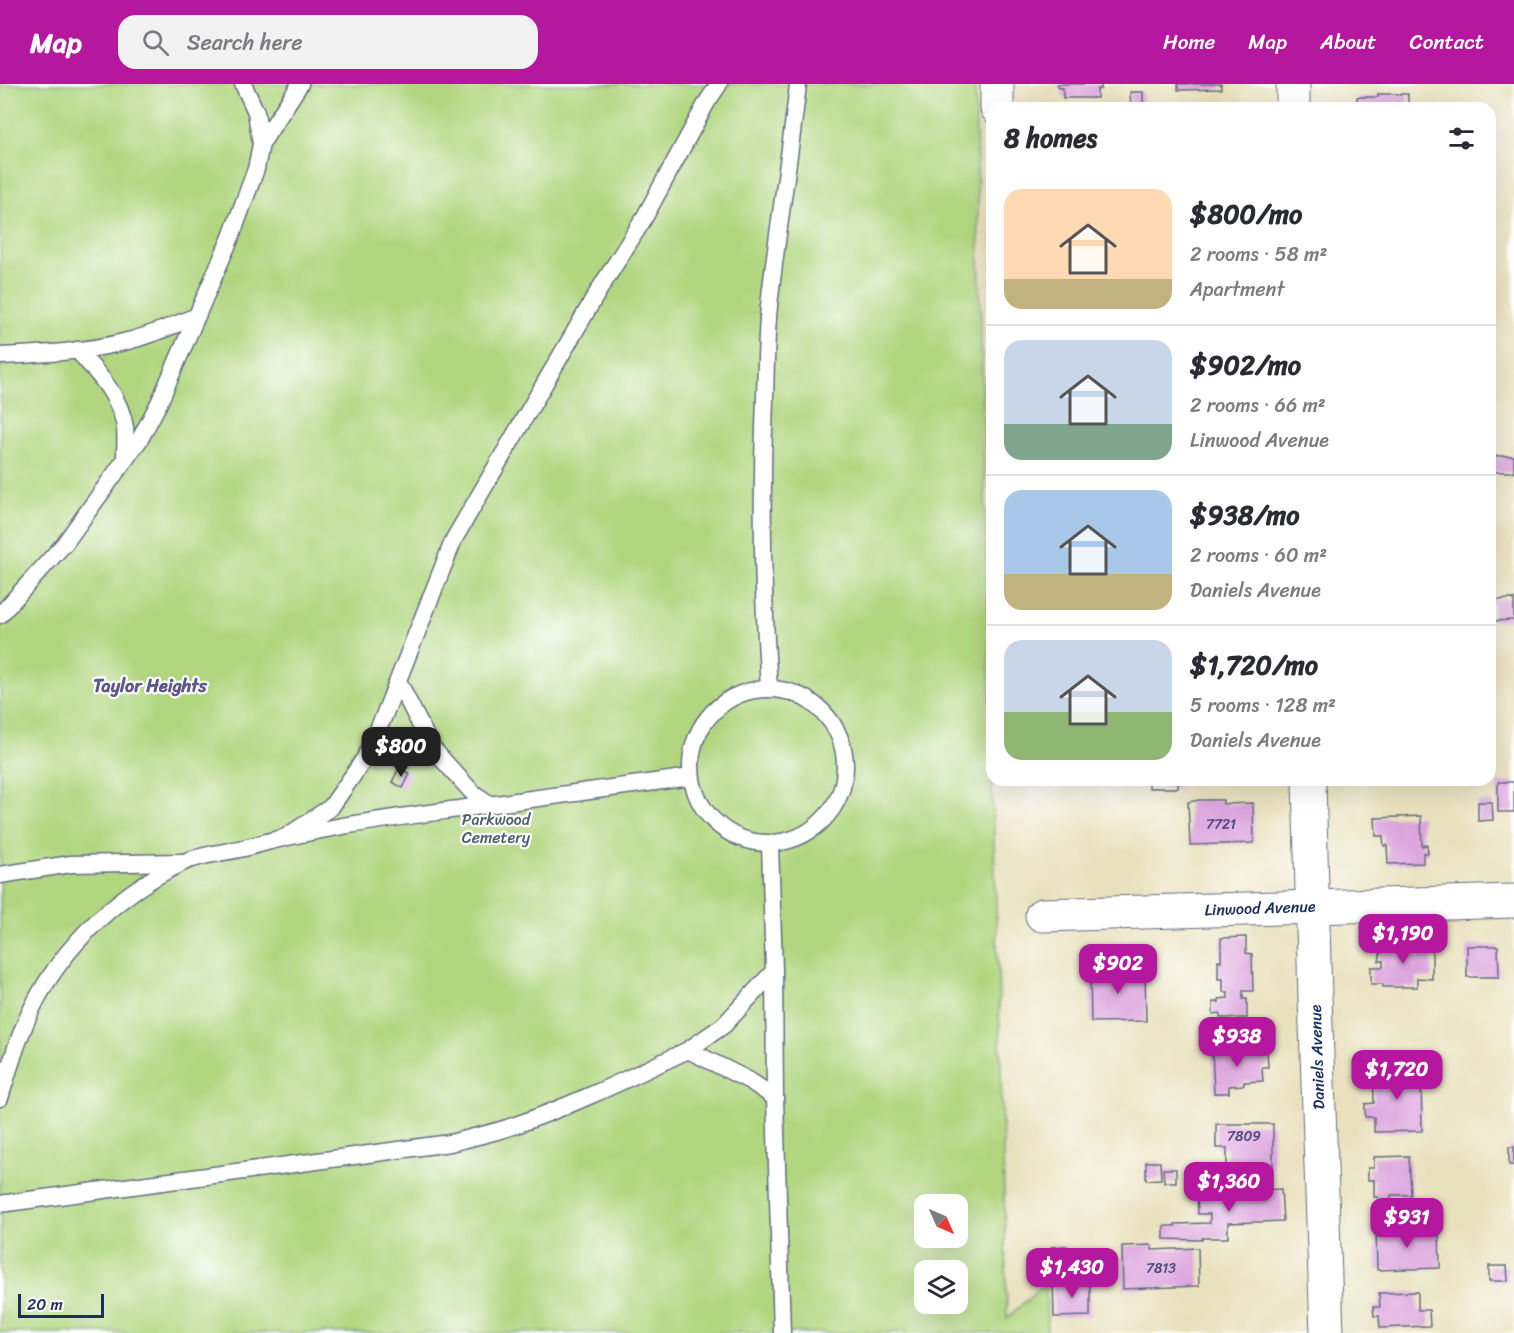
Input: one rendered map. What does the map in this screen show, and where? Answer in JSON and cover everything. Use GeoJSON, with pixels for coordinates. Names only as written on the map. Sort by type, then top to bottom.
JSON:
{"type":"FeatureCollection","features":[{"type":"Feature","properties":{"kind":"street"},"geometry":{"type":"LineString","coordinates":[[997,84],[997,102]]}},
{"type":"Feature","properties":{"kind":"street"},"geometry":{"type":"LineString","coordinates":[[1293,84],[1293,102]]}},
{"type":"Feature","properties":{"kind":"street","name":"Daniels Avenue"},"geometry":{"type":"LineString","coordinates":[[1310,786],[1327,1333]]}},
{"type":"Feature","properties":{"kind":"street","name":"Linwood Avenue"},"geometry":{"type":"LineString","coordinates":[[1042,915],[1514,901]]}},
{"type":"Feature","properties":{"kind":"lane"},"geometry":{"type":"LineString","coordinates":[[0,615],[64,543],[140,439],[159,403],[231,237],[256,169],[261,144],[256,112],[243,84]]}},
{"type":"Feature","properties":{"kind":"lane"},"geometry":{"type":"LineString","coordinates":[[261,144],[300,84]]}},
{"type":"Feature","properties":{"kind":"lane"},"geometry":{"type":"LineString","coordinates":[[286,837],[332,807],[365,758],[454,539],[569,340],[643,220],[719,84]]}},
{"type":"Feature","properties":{"kind":"lane"},"geometry":{"type":"LineString","coordinates":[[769,688],[765,634],[763,442],[769,307],[798,84]]}},
{"type":"Feature","properties":{"kind":"lane"},"geometry":{"type":"LineString","coordinates":[[0,356],[77,350],[127,341],[161,331],[197,316]]}},
{"type":"Feature","properties":{"kind":"lane"},"geometry":{"type":"LineString","coordinates":[[77,350],[101,377],[121,408],[125,428],[125,460]]}},
{"type":"Feature","properties":{"kind":"lane"},"geometry":{"type":"LineString","coordinates":[[398,681],[432,748],[472,792],[491,805]]}},
{"type":"Feature","properties":{"kind":"lane"},"geometry":{"type":"LineString","coordinates":[[769,688],[793,692],[814,703],[831,720],[842,741],[846,765],[843,789],[832,811],[815,828],[794,840],[770,844],[752,843],[718,826],[705,812],[696,795],[691,777],[691,754],[697,733],[710,715],[727,700],[747,691],[769,688]]}},
{"type":"Feature","properties":{"kind":"lane"},"geometry":{"type":"LineString","coordinates":[[0,874],[71,864],[184,862],[286,837],[388,819],[691,777]]}},
{"type":"Feature","properties":{"kind":"lane"},"geometry":{"type":"LineString","coordinates":[[770,844],[782,1333]]}},
{"type":"Feature","properties":{"kind":"lane"},"geometry":{"type":"LineString","coordinates":[[0,1098],[4,1070],[23,1028],[38,998],[65,957],[100,917],[131,893],[184,862]]}},
{"type":"Feature","properties":{"kind":"lane"},"geometry":{"type":"LineString","coordinates":[[0,1204],[450,1143],[505,1129],[609,1088],[688,1050],[724,1025],[774,971]]}},
{"type":"Feature","properties":{"kind":"lane"},"geometry":{"type":"LineString","coordinates":[[688,1050],[750,1081],[775,1098]]}},
{"type":"Feature","properties":{"kind":"green space","name":"Parkwood Cemetery"},"geometry":{"type":"Polygon","coordinates":[[[0,84],[975,84],[986,534],[986,786],[992,786],[1007,1318],[1046,1283],[1047,1333],[0,1333],[0,84]]]}},
{"type":"Feature","properties":{"kind":"building"},"geometry":{"type":"Polygon","coordinates":[[[1058,84],[1101,84],[1101,89],[1097,89],[1097,98],[1063,98],[1063,88],[1058,88],[1058,84]]]}},
{"type":"Feature","properties":{"kind":"building"},"geometry":{"type":"Polygon","coordinates":[[[1178,84],[1221,84],[1221,89],[1178,90],[1178,84]]]}},
{"type":"Feature","properties":{"kind":"building"},"geometry":{"type":"Polygon","coordinates":[[[1130,92],[1143,92],[1143,102],[1131,102],[1130,92]]]}},
{"type":"Feature","properties":{"kind":"building"},"geometry":{"type":"Polygon","coordinates":[[[1378,94],[1408,94],[1408,102],[1357,102],[1357,97],[1378,97],[1378,94]]]}},
{"type":"Feature","properties":{"kind":"building"},"geometry":{"type":"Polygon","coordinates":[[[1496,456],[1514,456],[1514,472],[1496,472],[1496,456]]]}},
{"type":"Feature","properties":{"kind":"building"},"geometry":{"type":"Polygon","coordinates":[[[1514,599],[1514,620],[1496,621],[1496,600],[1514,599]]]}},
{"type":"Feature","properties":{"kind":"building"},"geometry":{"type":"Polygon","coordinates":[[[399,768],[410,774],[403,788],[392,782],[399,768]]]}},
{"type":"Feature","properties":{"kind":"building"},"geometry":{"type":"Polygon","coordinates":[[[1498,782],[1514,782],[1514,812],[1498,812],[1498,782]]]}},
{"type":"Feature","properties":{"kind":"building"},"geometry":{"type":"Polygon","coordinates":[[[1149,786],[1178,786],[1178,788],[1149,788],[1149,786]]]}},
{"type":"Feature","properties":{"kind":"building"},"geometry":{"type":"Polygon","coordinates":[[[1223,800],[1223,804],[1253,803],[1254,843],[1190,845],[1188,802],[1223,800]]]}},
{"type":"Feature","properties":{"kind":"building"},"geometry":{"type":"Polygon","coordinates":[[[1478,802],[1492,802],[1493,820],[1478,821],[1478,802]]]}},
{"type":"Feature","properties":{"kind":"building"},"geometry":{"type":"Polygon","coordinates":[[[1421,816],[1422,846],[1427,845],[1428,853],[1423,853],[1423,863],[1388,864],[1387,845],[1384,846],[1383,836],[1376,836],[1375,818],[1421,816]]]}},
{"type":"Feature","properties":{"kind":"building"},"geometry":{"type":"Polygon","coordinates":[[[1246,937],[1246,953],[1252,954],[1253,991],[1243,991],[1243,999],[1247,999],[1247,1018],[1220,1018],[1220,1013],[1213,1014],[1213,1002],[1228,998],[1228,992],[1223,992],[1223,979],[1218,979],[1221,938],[1246,937]]]}},
{"type":"Feature","properties":{"kind":"building"},"geometry":{"type":"Polygon","coordinates":[[[1404,941],[1414,941],[1414,945],[1425,942],[1425,946],[1432,946],[1432,979],[1417,978],[1417,987],[1383,987],[1383,984],[1371,984],[1371,967],[1383,967],[1383,961],[1379,961],[1382,947],[1404,944],[1404,941]]]}},
{"type":"Feature","properties":{"kind":"building"},"geometry":{"type":"Polygon","coordinates":[[[1467,946],[1498,946],[1499,977],[1467,977],[1467,946]]]}},
{"type":"Feature","properties":{"kind":"building"},"geometry":{"type":"Polygon","coordinates":[[[1102,963],[1121,963],[1121,972],[1145,971],[1146,1021],[1091,1022],[1090,972],[1102,972],[1102,963]]]}},
{"type":"Feature","properties":{"kind":"building"},"geometry":{"type":"Polygon","coordinates":[[[1256,1048],[1256,1052],[1267,1051],[1268,1067],[1262,1067],[1263,1081],[1229,1086],[1229,1093],[1214,1093],[1212,1050],[1256,1048]]]}},
{"type":"Feature","properties":{"kind":"building"},"geometry":{"type":"Polygon","coordinates":[[[1421,1069],[1422,1131],[1374,1132],[1374,1117],[1365,1117],[1365,1104],[1374,1103],[1373,1071],[1421,1069]]]}},
{"type":"Feature","properties":{"kind":"building"},"geometry":{"type":"Polygon","coordinates":[[[1216,1124],[1273,1124],[1273,1168],[1227,1168],[1227,1148],[1216,1148],[1216,1124]]]}},
{"type":"Feature","properties":{"kind":"building"},"geometry":{"type":"Polygon","coordinates":[[[1509,1147],[1514,1147],[1514,1165],[1509,1165],[1509,1147]]]}},
{"type":"Feature","properties":{"kind":"building"},"geometry":{"type":"Polygon","coordinates":[[[1409,1156],[1411,1195],[1391,1195],[1391,1201],[1378,1201],[1378,1197],[1374,1197],[1374,1180],[1368,1180],[1368,1168],[1374,1168],[1374,1157],[1409,1156]]]}},
{"type":"Feature","properties":{"kind":"building"},"geometry":{"type":"Polygon","coordinates":[[[1146,1162],[1160,1162],[1161,1179],[1146,1180],[1146,1162]]]}},
{"type":"Feature","properties":{"kind":"building"},"geometry":{"type":"Polygon","coordinates":[[[1163,1169],[1176,1169],[1176,1182],[1164,1182],[1163,1169]]]}},
{"type":"Feature","properties":{"kind":"building"},"geometry":{"type":"Polygon","coordinates":[[[1281,1189],[1283,1221],[1228,1223],[1228,1238],[1164,1239],[1164,1226],[1210,1223],[1210,1214],[1198,1214],[1197,1193],[1281,1189]]]}},
{"type":"Feature","properties":{"kind":"building"},"geometry":{"type":"Polygon","coordinates":[[[1399,1224],[1400,1234],[1439,1229],[1440,1268],[1377,1270],[1376,1226],[1399,1224]]]}},
{"type":"Feature","properties":{"kind":"building"},"geometry":{"type":"Polygon","coordinates":[[[1152,1245],[1152,1250],[1198,1248],[1199,1286],[1123,1289],[1122,1246],[1152,1245]]]}},
{"type":"Feature","properties":{"kind":"building"},"geometry":{"type":"Polygon","coordinates":[[[1066,1246],[1067,1257],[1052,1259],[1051,1247],[1066,1246]]]}},
{"type":"Feature","properties":{"kind":"building"},"geometry":{"type":"Polygon","coordinates":[[[1489,1266],[1507,1266],[1508,1281],[1489,1281],[1489,1266]]]}},
{"type":"Feature","properties":{"kind":"building"},"geometry":{"type":"Polygon","coordinates":[[[1053,1281],[1090,1281],[1090,1316],[1054,1317],[1053,1281]]]}},
{"type":"Feature","properties":{"kind":"building"},"geometry":{"type":"Polygon","coordinates":[[[1418,1292],[1418,1310],[1429,1310],[1430,1326],[1380,1328],[1379,1316],[1374,1316],[1373,1307],[1380,1307],[1379,1293],[1418,1292]]]}},
{"type":"Feature","properties":{"kind":"district","name":"Taylor Heights"},"geometry":{"type":"Point","coordinates":[150,686]}}]}
